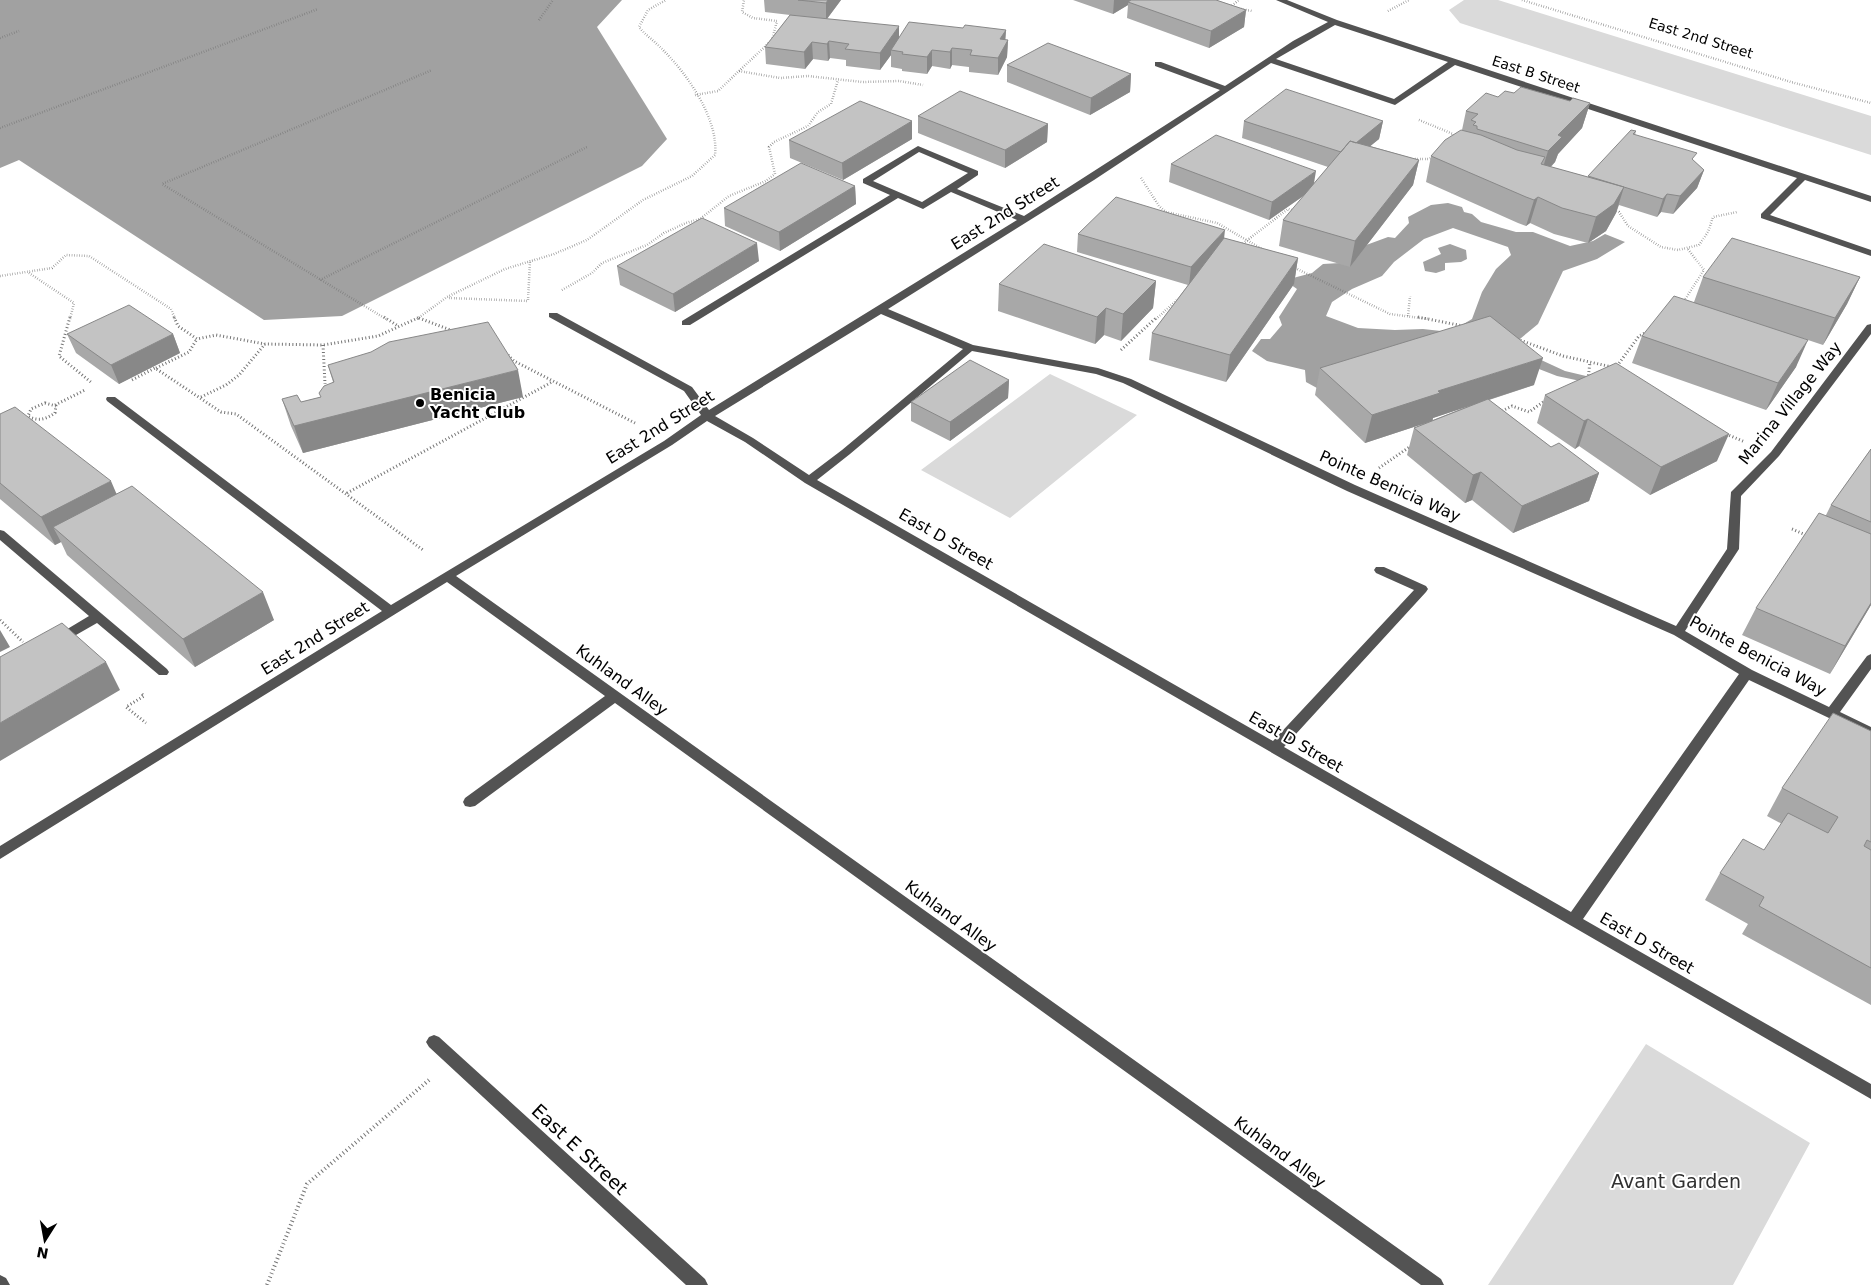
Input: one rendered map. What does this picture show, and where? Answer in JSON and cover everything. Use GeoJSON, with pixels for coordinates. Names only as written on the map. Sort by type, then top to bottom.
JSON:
{"type":"FeatureCollection","features":[{"type":"Feature","properties":{"kind":"street","name":"East B Street"},"geometry":{"type":"LineString","coordinates":[[1280,0],[1334,22],[1871,198]]}},
{"type":"Feature","properties":{"kind":"street","name":"East 2nd Street"},"geometry":{"type":"LineString","coordinates":[[0,853],[391,610],[668,443],[707,416],[1025,220],[1270,60],[1334,22]]}},
{"type":"Feature","properties":{"kind":"street"},"geometry":{"type":"LineString","coordinates":[[1270,60],[1395,102],[1454,62]]}},
{"type":"Feature","properties":{"kind":"street"},"geometry":{"type":"LineString","coordinates":[[1158,64],[1226,89]]}},
{"type":"Feature","properties":{"kind":"street"},"geometry":{"type":"LineString","coordinates":[[918,150],[975,173],[950,189],[924,206],[866,181],[918,150]]}},
{"type":"Feature","properties":{"kind":"street"},"geometry":{"type":"LineString","coordinates":[[1804,176],[1764,216],[1871,253]]}},
{"type":"Feature","properties":{"kind":"street"},"geometry":{"type":"LineString","coordinates":[[950,189],[1025,220]]}},
{"type":"Feature","properties":{"kind":"street"},"geometry":{"type":"LineString","coordinates":[[686,324],[897,195]]}},
{"type":"Feature","properties":{"kind":"street","name":"Pointe Benicia Way"},"geometry":{"type":"LineString","coordinates":[[881,310],[970,348],[1098,371],[1127,381],[1351,488],[1678,632],[1747,673],[1871,733]]}},
{"type":"Feature","properties":{"kind":"street"},"geometry":{"type":"LineString","coordinates":[[553,315],[688,389],[707,416]]}},
{"type":"Feature","properties":{"kind":"street","name":"Marina Village Way"},"geometry":{"type":"LineString","coordinates":[[1678,632],[1733,549],[1735,495],[1774,454],[1871,326]]}},
{"type":"Feature","properties":{"kind":"street"},"geometry":{"type":"LineString","coordinates":[[809,480],[846,452],[970,348]]}},
{"type":"Feature","properties":{"kind":"street"},"geometry":{"type":"LineString","coordinates":[[111,399],[391,610]]}},
{"type":"Feature","properties":{"kind":"street","name":"East D Street"},"geometry":{"type":"LineString","coordinates":[[707,416],[749,440],[809,480],[1871,1092]]}},
{"type":"Feature","properties":{"kind":"street"},"geometry":{"type":"LineString","coordinates":[[0,534],[163,672]]}},
{"type":"Feature","properties":{"kind":"street"},"geometry":{"type":"LineString","coordinates":[[1274,749],[1422,589],[1380,570]]}},
{"type":"Feature","properties":{"kind":"street","name":"Kuhland Alley"},"geometry":{"type":"LineString","coordinates":[[447,576],[1435,1285]]}},
{"type":"Feature","properties":{"kind":"street"},"geometry":{"type":"LineString","coordinates":[[50,644],[98,617]]}},
{"type":"Feature","properties":{"kind":"street"},"geometry":{"type":"LineString","coordinates":[[1832,713],[1871,659]]}},
{"type":"Feature","properties":{"kind":"street"},"geometry":{"type":"LineString","coordinates":[[1573,921],[1747,673]]}},
{"type":"Feature","properties":{"kind":"street"},"geometry":{"type":"LineString","coordinates":[[470,802],[615,696]]}},
{"type":"Feature","properties":{"kind":"street","name":"East E Street"},"geometry":{"type":"LineString","coordinates":[[434,1042],[699,1285]]}},
{"type":"Feature","properties":{"kind":"path"},"geometry":{"type":"LineString","coordinates":[[539,20],[553,0]]}},
{"type":"Feature","properties":{"kind":"path"},"geometry":{"type":"LineString","coordinates":[[0,276],[52,268],[66,255],[89,256],[171,309],[178,326],[197,339],[216,335],[265,344],[323,345],[378,336],[419,318],[447,298],[505,269],[554,254],[587,240],[644,200],[692,176],[715,155],[716,141],[707,113],[669,55],[657,43],[645,36],[639,27],[648,10],[666,0]]}},
{"type":"Feature","properties":{"kind":"path"},"geometry":{"type":"LineString","coordinates":[[695,95],[718,91],[772,40],[777,21],[753,18],[742,12],[744,0]]}},
{"type":"Feature","properties":{"kind":"path"},"geometry":{"type":"LineString","coordinates":[[1230,7],[1239,0]]}},
{"type":"Feature","properties":{"kind":"path","name":"East 2nd Street"},"geometry":{"type":"LineString","coordinates":[[1522,0],[1791,82],[1871,103]]}},
{"type":"Feature","properties":{"kind":"path"},"geometry":{"type":"LineString","coordinates":[[1223,6],[1252,11]]}},
{"type":"Feature","properties":{"kind":"path"},"geometry":{"type":"LineString","coordinates":[[0,128],[318,9]]}},
{"type":"Feature","properties":{"kind":"path"},"geometry":{"type":"LineString","coordinates":[[0,38],[19,31]]}},
{"type":"Feature","properties":{"kind":"path"},"geometry":{"type":"LineString","coordinates":[[398,327],[162,184],[432,70]]}},
{"type":"Feature","properties":{"kind":"path"},"geometry":{"type":"LineString","coordinates":[[739,71],[780,78],[808,76],[838,80],[899,81],[923,85]]}},
{"type":"Feature","properties":{"kind":"path"},"geometry":{"type":"LineString","coordinates":[[560,291],[592,273],[602,263],[646,245],[664,233],[686,223],[700,219],[730,196],[766,181],[775,174],[769,147],[787,135],[808,126],[818,112],[831,104],[838,80]]}},
{"type":"Feature","properties":{"kind":"path"},"geometry":{"type":"LineString","coordinates":[[1415,119],[1453,134],[1454,140]]}},
{"type":"Feature","properties":{"kind":"path"},"geometry":{"type":"LineString","coordinates":[[320,280],[587,147]]}},
{"type":"Feature","properties":{"kind":"path"},"geometry":{"type":"LineString","coordinates":[[1409,159],[1429,159],[1435,156]]}},
{"type":"Feature","properties":{"kind":"path"},"geometry":{"type":"LineString","coordinates":[[1140,176],[1159,206],[1166,212],[1217,223],[1249,240],[1268,254]]}},
{"type":"Feature","properties":{"kind":"path"},"geometry":{"type":"LineString","coordinates":[[1236,248],[1288,209],[1296,211]]}},
{"type":"Feature","properties":{"kind":"path"},"geometry":{"type":"LineString","coordinates":[[1611,209],[1619,212],[1628,226],[1661,246],[1678,250],[1699,245],[1708,232],[1713,217],[1738,212]]}},
{"type":"Feature","properties":{"kind":"path"},"geometry":{"type":"LineString","coordinates":[[1681,305],[1704,270],[1687,248]]}},
{"type":"Feature","properties":{"kind":"path"},"geometry":{"type":"LineString","coordinates":[[447,298],[528,301],[530,260]]}},
{"type":"Feature","properties":{"kind":"path"},"geometry":{"type":"LineString","coordinates":[[1293,267],[1390,314],[1470,328]]}},
{"type":"Feature","properties":{"kind":"path"},"geometry":{"type":"LineString","coordinates":[[20,417],[28,415],[31,409],[40,404],[54,405],[94,385],[59,356],[74,303],[28,273]]}},
{"type":"Feature","properties":{"kind":"path"},"geometry":{"type":"LineString","coordinates":[[1098,371],[1182,296]]}},
{"type":"Feature","properties":{"kind":"path"},"geometry":{"type":"LineString","coordinates":[[1408,316],[1410,296]]}},
{"type":"Feature","properties":{"kind":"path"},"geometry":{"type":"LineString","coordinates":[[419,318],[459,334]]}},
{"type":"Feature","properties":{"kind":"path"},"geometry":{"type":"LineString","coordinates":[[1508,337],[1526,341],[1563,356],[1616,368],[1639,336],[1653,329]]}},
{"type":"Feature","properties":{"kind":"path"},"geometry":{"type":"LineString","coordinates":[[131,380],[189,352],[197,339]]}},
{"type":"Feature","properties":{"kind":"path"},"geometry":{"type":"LineString","coordinates":[[200,398],[226,385],[239,375],[265,344]]}},
{"type":"Feature","properties":{"kind":"path"},"geometry":{"type":"LineString","coordinates":[[323,345],[326,384]]}},
{"type":"Feature","properties":{"kind":"path"},"geometry":{"type":"LineString","coordinates":[[504,351],[514,361],[635,423]]}},
{"type":"Feature","properties":{"kind":"path"},"geometry":{"type":"LineString","coordinates":[[1587,387],[1590,362]]}},
{"type":"Feature","properties":{"kind":"path"},"geometry":{"type":"LineString","coordinates":[[155,368],[221,412],[236,414],[423,550]]}},
{"type":"Feature","properties":{"kind":"path"},"geometry":{"type":"LineString","coordinates":[[347,493],[552,381]]}},
{"type":"Feature","properties":{"kind":"path"},"geometry":{"type":"LineString","coordinates":[[1496,414],[1512,406],[1529,412],[1553,396]]}},
{"type":"Feature","properties":{"kind":"path"},"geometry":{"type":"LineString","coordinates":[[28,415],[33,420],[48,418],[57,410],[54,405]]}},
{"type":"Feature","properties":{"kind":"path"},"geometry":{"type":"LineString","coordinates":[[1721,432],[1774,454]]}},
{"type":"Feature","properties":{"kind":"path"},"geometry":{"type":"LineString","coordinates":[[1351,488],[1415,443]]}},
{"type":"Feature","properties":{"kind":"path"},"geometry":{"type":"LineString","coordinates":[[1792,529],[1810,536]]}},
{"type":"Feature","properties":{"kind":"path"},"geometry":{"type":"LineString","coordinates":[[0,620],[23,642]]}},
{"type":"Feature","properties":{"kind":"path"},"geometry":{"type":"LineString","coordinates":[[136,690],[144,696],[126,707],[146,723]]}},
{"type":"Feature","properties":{"kind":"path"},"geometry":{"type":"LineString","coordinates":[[267,1285],[307,1184],[453,1059]]}},
{"type":"Feature","properties":{"kind":"green space"},"geometry":{"type":"Polygon","coordinates":[[[1464,0],[1498,0],[1871,116],[1871,155],[1460,23],[1449,10],[1464,0]]]}},
{"type":"Feature","properties":{"kind":"green space"},"geometry":{"type":"Polygon","coordinates":[[[1050,374],[1137,415],[1010,518],[921,470],[1050,374]]]}},
{"type":"Feature","properties":{"kind":"green space","name":"Avant Garden"},"geometry":{"type":"Polygon","coordinates":[[[1646,1044],[1810,1143],[1733,1285],[1488,1285],[1646,1044]]]}},
{"type":"Feature","properties":{"kind":"shaded area"},"geometry":{"type":"Polygon","coordinates":[[[0,0],[622,0],[597,27],[667,139],[642,166],[342,316],[264,320],[19,160],[0,168],[0,0]]]}},
{"type":"Feature","properties":{"kind":"shaded area"},"geometry":{"type":"Polygon","coordinates":[[[1448,203],[1462,207],[1464,212],[1472,214],[1481,222],[1516,232],[1533,232],[1570,246],[1593,241],[1605,234],[1625,242],[1597,259],[1563,271],[1538,324],[1515,343],[1326,393],[1306,382],[1305,370],[1267,361],[1252,351],[1261,339],[1270,339],[1282,325],[1279,317],[1297,289],[1287,282],[1293,278],[1312,273],[1323,264],[1340,263],[1350,251],[1388,237],[1395,238],[1409,223],[1408,217],[1431,205],[1448,203]],[[1453,228],[1424,239],[1394,262],[1382,276],[1352,289],[1332,302],[1326,316],[1358,328],[1423,329],[1450,332],[1472,319],[1482,292],[1496,269],[1511,255],[1508,247],[1453,228]]]}},
{"type":"Feature","properties":{"kind":"shaded area"},"geometry":{"type":"Polygon","coordinates":[[[1450,244],[1466,250],[1467,259],[1461,262],[1445,263],[1445,270],[1436,273],[1425,271],[1423,262],[1441,254],[1438,248],[1450,244]]]}},
{"type":"Feature","properties":{"kind":"building"},"geometry":{"type":"Polygon","coordinates":[[[798,0],[828,0],[826,3],[798,0]]]}},
{"type":"Feature","properties":{"kind":"building"},"geometry":{"type":"Polygon","coordinates":[[[1131,0],[1216,0],[1246,10],[1211,31],[1128,2],[1131,0]]]}},
{"type":"Feature","properties":{"kind":"building"},"geometry":{"type":"Polygon","coordinates":[[[790,15],[899,26],[880,53],[845,49],[849,44],[829,41],[827,44],[812,42],[804,52],[765,47],[790,15]]]}},
{"type":"Feature","properties":{"kind":"building"},"geometry":{"type":"Polygon","coordinates":[[[909,22],[963,28],[965,25],[1006,30],[1000,39],[1008,40],[998,58],[970,55],[972,50],[952,48],[950,52],[932,50],[927,57],[902,54],[903,52],[891,50],[909,22]]]}},
{"type":"Feature","properties":{"kind":"building"},"geometry":{"type":"Polygon","coordinates":[[[1048,43],[1131,74],[1091,98],[1007,65],[1048,43]]]}},
{"type":"Feature","properties":{"kind":"building"},"geometry":{"type":"Polygon","coordinates":[[[1521,87],[1570,101],[1573,98],[1590,103],[1558,135],[1562,137],[1548,151],[1477,129],[1477,126],[1473,125],[1476,122],[1471,120],[1478,114],[1466,111],[1486,93],[1498,97],[1505,91],[1514,93],[1521,87]]]}},
{"type":"Feature","properties":{"kind":"building"},"geometry":{"type":"Polygon","coordinates":[[[1286,89],[1383,121],[1356,143],[1350,141],[1341,152],[1244,121],[1286,89]]]}},
{"type":"Feature","properties":{"kind":"building"},"geometry":{"type":"Polygon","coordinates":[[[960,91],[1048,124],[1005,150],[918,116],[960,91]]]}},
{"type":"Feature","properties":{"kind":"building"},"geometry":{"type":"Polygon","coordinates":[[[860,101],[912,121],[842,163],[789,140],[860,101]]]}},
{"type":"Feature","properties":{"kind":"building"},"geometry":{"type":"Polygon","coordinates":[[[1461,130],[1481,135],[1517,150],[1545,157],[1541,164],[1624,187],[1614,204],[1596,217],[1562,208],[1538,197],[1534,200],[1431,156],[1445,140],[1461,130]]]}},
{"type":"Feature","properties":{"kind":"building"},"geometry":{"type":"Polygon","coordinates":[[[1631,130],[1636,131],[1633,134],[1697,153],[1692,159],[1704,170],[1680,196],[1667,194],[1663,199],[1588,176],[1631,130]]]}},
{"type":"Feature","properties":{"kind":"building"},"geometry":{"type":"Polygon","coordinates":[[[1216,135],[1316,171],[1272,202],[1171,164],[1216,135]]]}},
{"type":"Feature","properties":{"kind":"building"},"geometry":{"type":"Polygon","coordinates":[[[1350,141],[1419,160],[1355,241],[1283,220],[1350,141]]]}},
{"type":"Feature","properties":{"kind":"building"},"geometry":{"type":"Polygon","coordinates":[[[801,163],[855,186],[779,232],[724,208],[801,163]]]}},
{"type":"Feature","properties":{"kind":"building"},"geometry":{"type":"Polygon","coordinates":[[[1116,197],[1225,230],[1191,267],[1078,234],[1116,197]]]}},
{"type":"Feature","properties":{"kind":"building"},"geometry":{"type":"Polygon","coordinates":[[[702,218],[757,243],[673,294],[617,266],[702,218]]]}},
{"type":"Feature","properties":{"kind":"building"},"geometry":{"type":"Polygon","coordinates":[[[1224,238],[1298,258],[1230,355],[1152,333],[1224,238]]]}},
{"type":"Feature","properties":{"kind":"building"},"geometry":{"type":"Polygon","coordinates":[[[1732,238],[1860,277],[1835,318],[1703,277],[1732,238]]]}},
{"type":"Feature","properties":{"kind":"building"},"geometry":{"type":"Polygon","coordinates":[[[1044,244],[1156,281],[1123,314],[1106,308],[1097,317],[999,284],[1044,244]]]}},
{"type":"Feature","properties":{"kind":"building"},"geometry":{"type":"Polygon","coordinates":[[[1674,296],[1808,340],[1778,383],[1642,336],[1674,296]]]}},
{"type":"Feature","properties":{"kind":"building"},"geometry":{"type":"Polygon","coordinates":[[[129,305],[173,334],[111,365],[67,334],[129,305]]]}},
{"type":"Feature","properties":{"kind":"building"},"geometry":{"type":"Polygon","coordinates":[[[1490,316],[1543,358],[1438,391],[1440,393],[1372,415],[1320,368],[1490,316]]]}},
{"type":"Feature","properties":{"kind":"building"},"geometry":{"type":"Polygon","coordinates":[[[488,322],[518,370],[294,426],[282,399],[297,395],[301,402],[321,397],[319,393],[324,386],[334,382],[328,365],[371,352],[389,342],[488,322]]]}},
{"type":"Feature","properties":{"kind":"building"},"geometry":{"type":"Polygon","coordinates":[[[970,360],[1009,380],[950,422],[911,402],[970,360]]]}},
{"type":"Feature","properties":{"kind":"building"},"geometry":{"type":"Polygon","coordinates":[[[1616,363],[1729,434],[1661,467],[1588,419],[1584,421],[1545,395],[1616,363]]]}},
{"type":"Feature","properties":{"kind":"building"},"geometry":{"type":"Polygon","coordinates":[[[1488,399],[1551,447],[1559,443],[1599,473],[1522,506],[1481,472],[1473,475],[1414,428],[1488,399]]]}},
{"type":"Feature","properties":{"kind":"building"},"geometry":{"type":"Polygon","coordinates":[[[15,407],[111,481],[41,517],[0,483],[0,414],[15,407]]]}},
{"type":"Feature","properties":{"kind":"building"},"geometry":{"type":"Polygon","coordinates":[[[1871,449],[1871,522],[1831,505],[1871,449]]]}},
{"type":"Feature","properties":{"kind":"building"},"geometry":{"type":"Polygon","coordinates":[[[132,486],[263,592],[183,639],[53,527],[132,486]]]}},
{"type":"Feature","properties":{"kind":"building"},"geometry":{"type":"Polygon","coordinates":[[[1819,513],[1871,534],[1871,603],[1845,646],[1756,608],[1819,513]]]}},
{"type":"Feature","properties":{"kind":"building"},"geometry":{"type":"Polygon","coordinates":[[[62,623],[106,662],[0,723],[0,657],[62,623]]]}},
{"type":"Feature","properties":{"kind":"building"},"geometry":{"type":"Polygon","coordinates":[[[1833,713],[1871,731],[1871,842],[1867,840],[1864,846],[1871,850],[1871,968],[1759,906],[1764,897],[1720,873],[1743,839],[1764,850],[1788,813],[1828,833],[1838,817],[1782,788],[1833,713]]]}},
{"type":"Feature","properties":{"kind":"waterway"},"geometry":{"type":"LineString","coordinates":[[1526,356],[1534,362],[1561,374],[1599,382]]}},
{"type":"Feature","properties":{"kind":"place","name":"Benicia Yacht Club"},"geometry":{"type":"Point","coordinates":[420,403]}}]}
